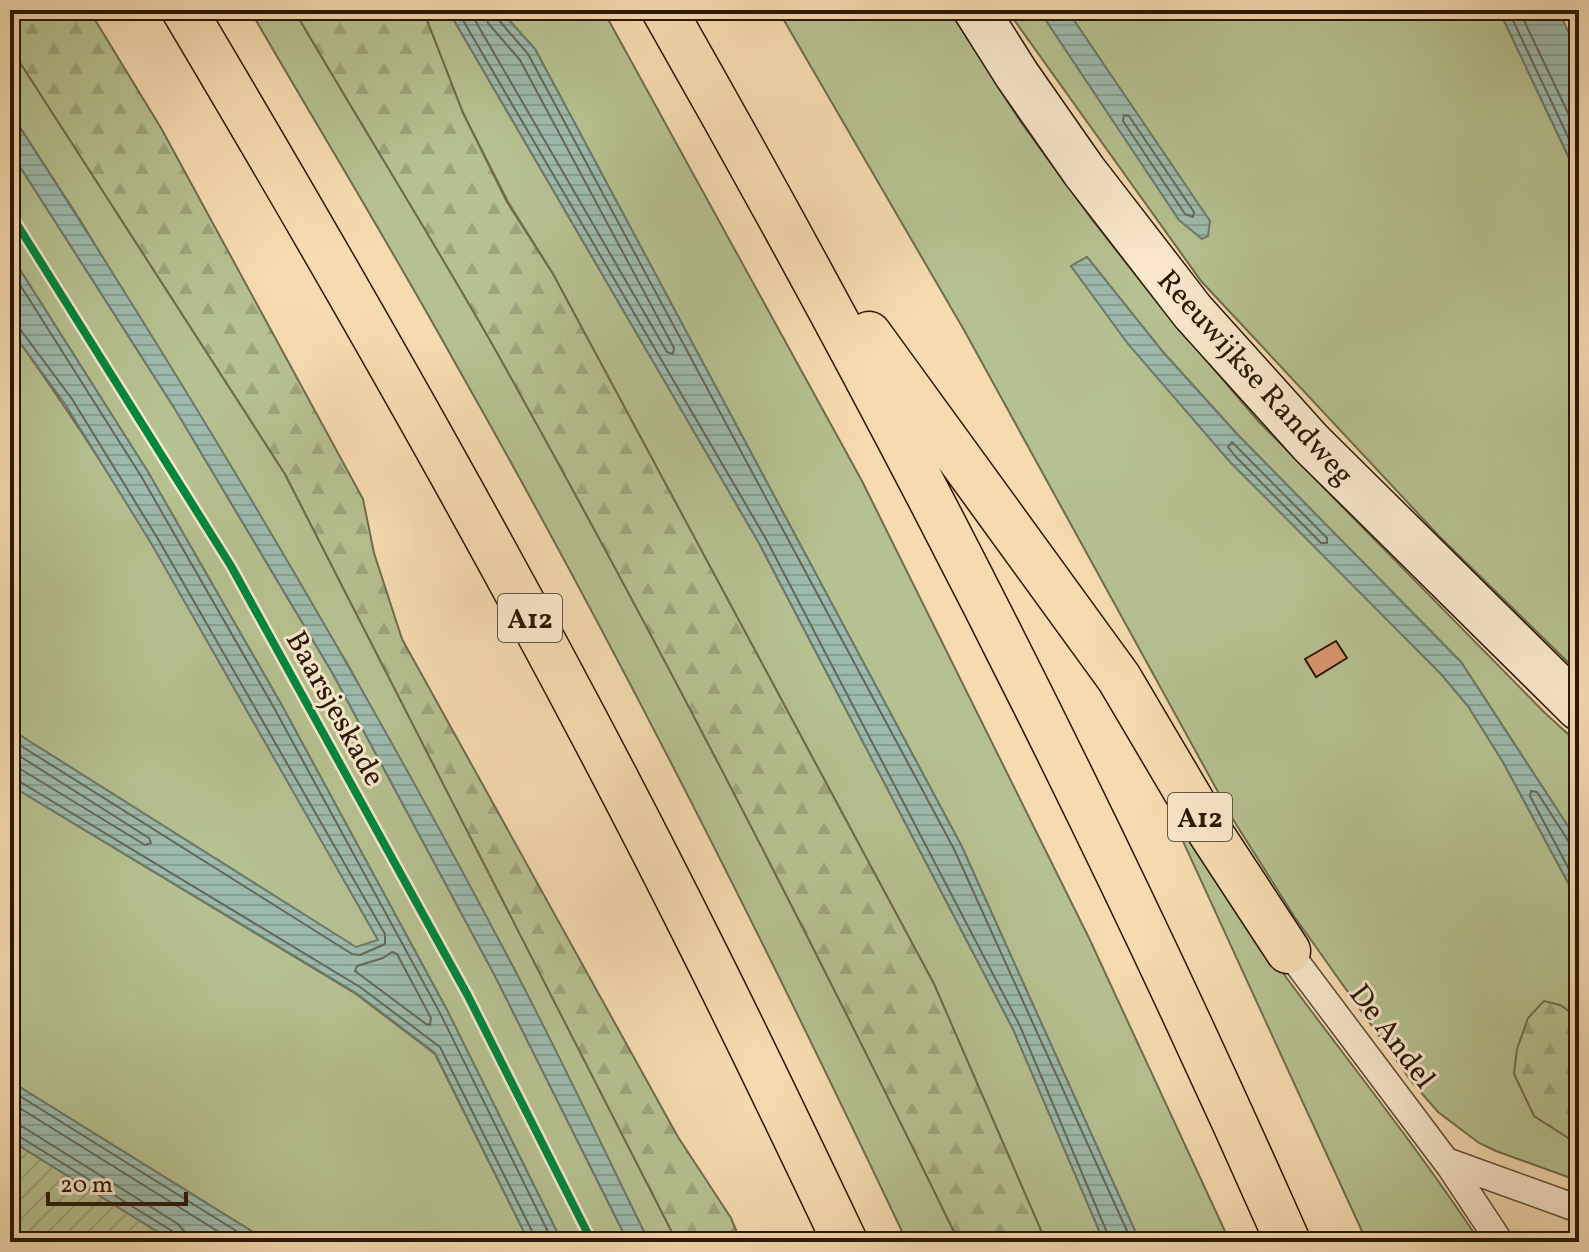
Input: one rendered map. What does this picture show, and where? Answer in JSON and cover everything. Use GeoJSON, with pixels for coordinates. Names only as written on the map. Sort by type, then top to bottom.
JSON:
{"type":"FeatureCollection","features":[{"type":"Feature","properties":{"kind":"highway","name":"A12"},"geometry":{"type":"LineString","coordinates":[[184,10],[307,219],[511,583],[697,936],[845,1242]]}},
{"type":"Feature","properties":{"kind":"highway","name":"A12"},"geometry":{"type":"LineString","coordinates":[[664,10],[771,199],[911,461],[1058,749],[1165,972],[1288,1242]]}},
{"type":"Feature","properties":{"kind":"highway","name":"A12"},"geometry":{"type":"LineString","coordinates":[[771,199],[1119,678],[1210,832],[1288,951]]}},
{"type":"Feature","properties":{"kind":"main road","name":"Reeuwijkse Randweg"},"geometry":{"type":"LineString","coordinates":[[976,10],[1084,171],[1193,312],[1311,443],[1579,708]]}},
{"type":"Feature","properties":{"kind":"lane","name":"De Andel"},"geometry":{"type":"LineString","coordinates":[[1288,951],[1446,1161],[1500,1242]]}},
{"type":"Feature","properties":{"kind":"lane"},"geometry":{"type":"LineString","coordinates":[[1446,1161],[1579,1209]]}},
{"type":"Feature","properties":{"kind":"green space"},"geometry":{"type":"Polygon","coordinates":[[[10,10],[89,10],[161,128],[363,499],[374,553],[402,639],[678,1137],[731,1218],[741,1242],[677,1242],[285,474],[10,47],[10,10]]]}},
{"type":"Feature","properties":{"kind":"green space"},"geometry":{"type":"Polygon","coordinates":[[[250,10],[294,10],[495,349],[733,792],[959,1242],[907,1242],[746,911],[577,583],[433,323],[250,10]]]}},
{"type":"Feature","properties":{"kind":"green space"},"geometry":{"type":"Polygon","coordinates":[[[294,10],[423,10],[463,113],[507,202],[553,274],[934,984],[1046,1242],[959,1242],[791,904],[616,570],[495,349],[294,10]]]}},
{"type":"Feature","properties":{"kind":"green space"},"geometry":{"type":"Polygon","coordinates":[[[423,10],[448,10],[759,543],[1013,1029],[1104,1242],[1046,1242],[934,984],[553,274],[508,202],[463,113],[423,10]]]}},
{"type":"Feature","properties":{"kind":"green space"},"geometry":{"type":"Polygon","coordinates":[[[500,10],[603,10],[862,481],[1089,938],[1230,1242],[1140,1242],[961,845],[535,49],[500,10]]]}},
{"type":"Feature","properties":{"kind":"green space"},"geometry":{"type":"Polygon","coordinates":[[[778,10],[949,10],[1020,121],[1093,221],[1259,422],[1579,744],[1579,843],[1461,662],[1236,433],[1163,352],[1087,257],[1071,266],[1387,619],[1441,674],[1468,706],[1503,762],[1579,903],[1579,1181],[1479,1143],[1438,1112],[1411,1081],[1294,916],[1234,821],[964,330],[778,10]]]}},
{"type":"Feature","properties":{"kind":"green space"},"geometry":{"type":"Polygon","coordinates":[[[1007,10],[1039,10],[1179,219],[1209,221],[1067,10],[1499,10],[1579,179],[1579,673],[1439,536],[1201,281],[1007,10]]]}},
{"type":"Feature","properties":{"kind":"green space"},"geometry":{"type":"Polygon","coordinates":[[[10,47],[285,474],[677,1242],[649,1242],[511,963],[348,665],[80,220],[10,112],[10,47]]]}},
{"type":"Feature","properties":{"kind":"green space"},"geometry":{"type":"Polygon","coordinates":[[[10,151],[175,409],[333,674],[495,976],[628,1242],[562,1242],[447,1010],[280,702],[148,472],[10,254],[10,151]]]}},
{"type":"Feature","properties":{"kind":"green space"},"geometry":{"type":"Polygon","coordinates":[[[10,329],[61,402],[157,552],[379,941],[356,948],[10,729],[10,329]]]}},
{"type":"Feature","properties":{"kind":"green space"},"geometry":{"type":"Polygon","coordinates":[[[10,785],[356,994],[435,1054],[529,1242],[269,1242],[10,1081],[10,785]]]}},
{"type":"Feature","properties":{"kind":"green space"},"geometry":{"type":"Polygon","coordinates":[[[1182,825],[1253,932],[1480,1242],[1367,1242],[1181,837],[1178,827],[1182,825]]]}},
{"type":"Feature","properties":{"kind":"green space"},"geometry":{"type":"Polygon","coordinates":[[[1544,1001],[1560,1005],[1579,1018],[1579,1145],[1534,1116],[1514,1074],[1517,1049],[1528,1018],[1544,1001]]]}},
{"type":"Feature","properties":{"kind":"green space"},"geometry":{"type":"Polygon","coordinates":[[[10,1140],[174,1242],[10,1242],[10,1140]]]}},
{"type":"Feature","properties":{"kind":"water"},"geometry":{"type":"Polygon","coordinates":[[[448,10],[500,10],[535,49],[961,845],[1140,1242],[1104,1242],[1013,1029],[759,543],[448,10]]]}},
{"type":"Feature","properties":{"kind":"water"},"geometry":{"type":"Polygon","coordinates":[[[1039,10],[1067,10],[1210,221],[1208,236],[1202,239],[1179,220],[1039,10]]]}},
{"type":"Feature","properties":{"kind":"water"},"geometry":{"type":"Polygon","coordinates":[[[1499,10],[1558,10],[1579,54],[1579,179],[1499,10]]]}},
{"type":"Feature","properties":{"kind":"water"},"geometry":{"type":"Polygon","coordinates":[[[10,112],[207,425],[332,637],[528,996],[649,1242],[628,1242],[495,976],[333,674],[175,409],[10,151],[10,112]]]}},
{"type":"Feature","properties":{"kind":"water"},"geometry":{"type":"Polygon","coordinates":[[[10,254],[148,472],[280,702],[447,1010],[562,1242],[529,1242],[435,1053],[356,993],[10,785],[10,729],[356,947],[378,940],[151,543],[65,404],[10,329],[10,254]]]}},
{"type":"Feature","properties":{"kind":"water"},"geometry":{"type":"Polygon","coordinates":[[[1087,257],[1163,352],[1236,433],[1461,662],[1579,843],[1579,903],[1503,762],[1468,706],[1441,674],[1230,462],[1128,344],[1071,266],[1087,257]]]}},
{"type":"Feature","properties":{"kind":"water"},"geometry":{"type":"Polygon","coordinates":[[[10,1081],[269,1242],[174,1242],[10,1140],[10,1081]]]}},
{"type":"Feature","properties":{"kind":"building"},"geometry":{"type":"Polygon","coordinates":[[[1336,641],[1347,658],[1316,677],[1305,659],[1336,641]]]}},
{"type":"Feature","properties":{"kind":"cycle path","name":"Baarsjeskade"},"geometry":{"type":"LineString","coordinates":[[10,213],[231,566],[468,996],[592,1242]]}}]}
